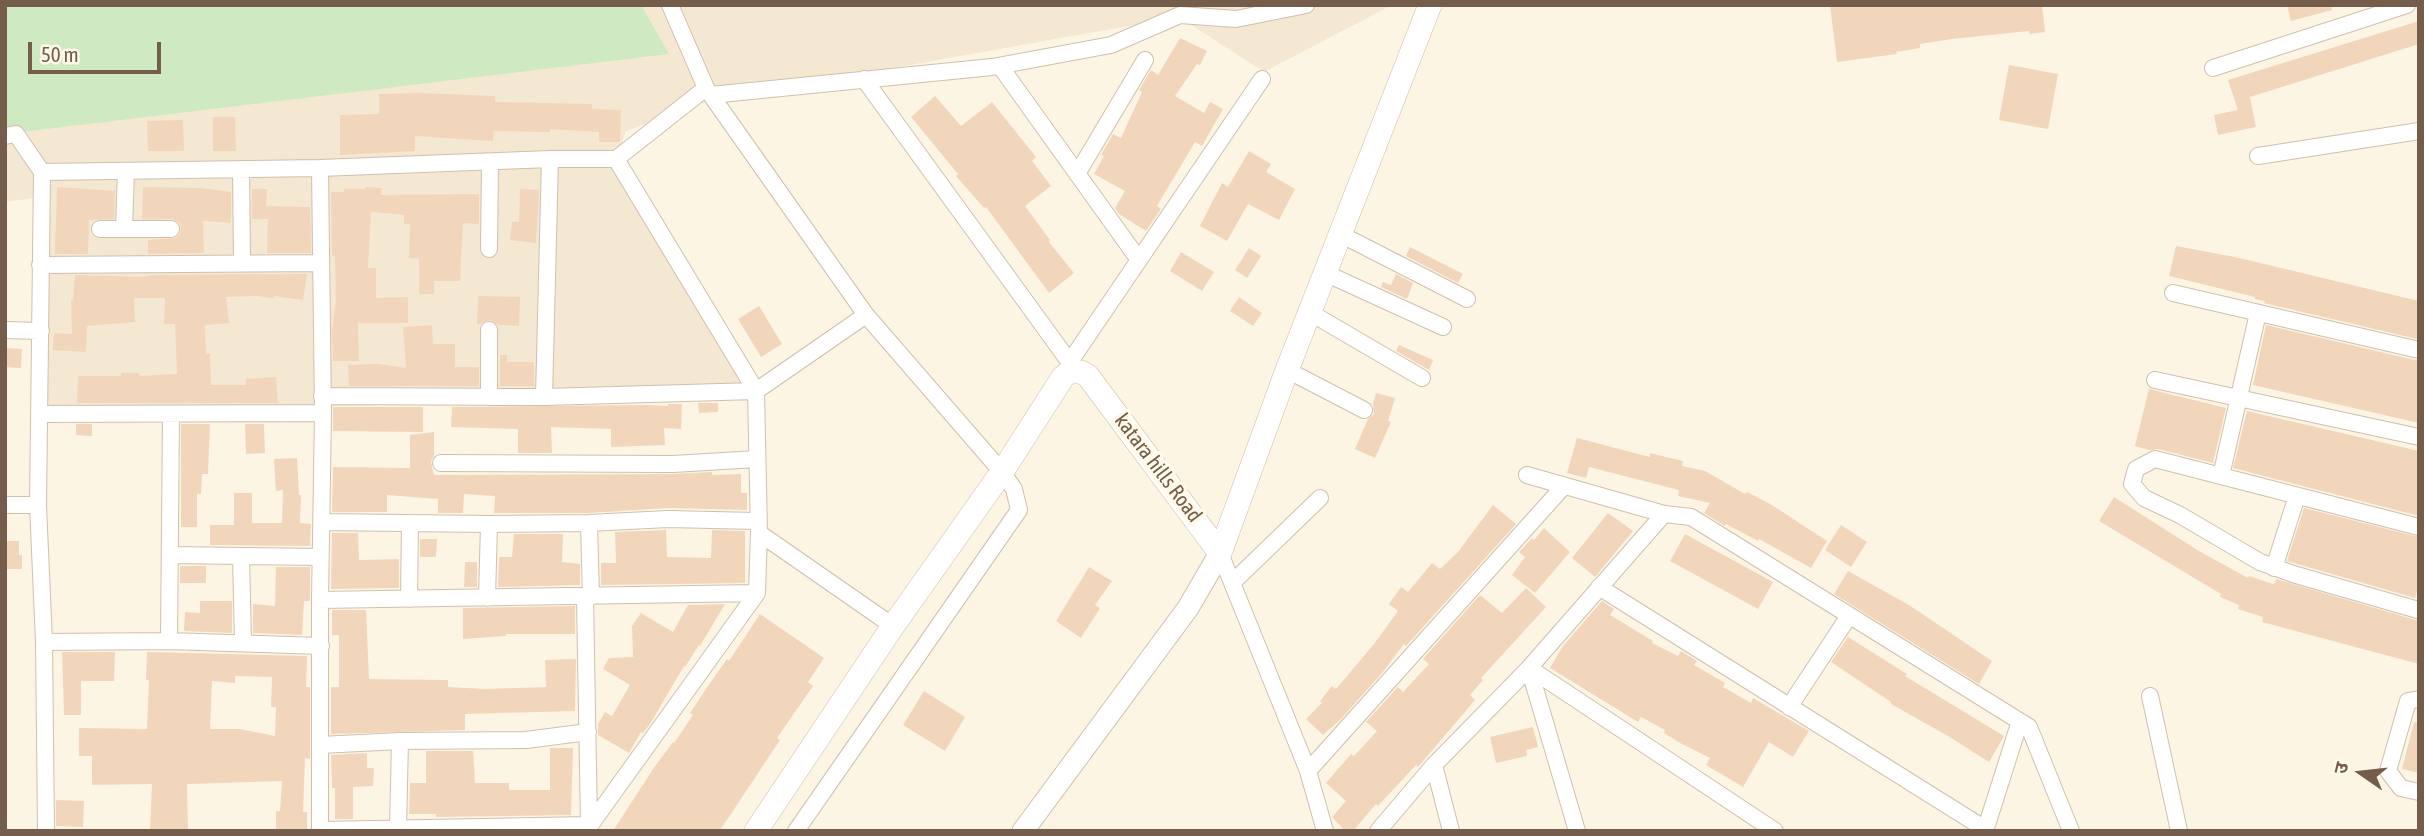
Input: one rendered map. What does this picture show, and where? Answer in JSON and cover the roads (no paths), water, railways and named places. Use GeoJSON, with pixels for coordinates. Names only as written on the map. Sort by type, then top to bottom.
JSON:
{"type":"FeatureCollection","features":[{"type":"Feature","properties":{"kind":"main road","name":"katara hills Road"},"geometry":{"type":"LineString","coordinates":[[1220,553],[1309,312],[1430,5]]}},
{"type":"Feature","properties":{"kind":"main road","name":"katara hills Road"},"geometry":{"type":"LineString","coordinates":[[1073,367],[1088,376],[1220,553]]}},
{"type":"Feature","properties":{"kind":"main road"},"geometry":{"type":"LineString","coordinates":[[756,831],[893,626],[1002,472],[1062,377],[1073,367]]}},
{"type":"Feature","properties":{"kind":"street"},"geometry":{"type":"LineString","coordinates":[[670,5],[709,91],[866,315],[1002,472],[1014,489],[1019,510],[796,831]]}},
{"type":"Feature","properties":{"kind":"street"},"geometry":{"type":"LineString","coordinates":[[42,172],[320,168],[616,159],[709,91],[1000,66],[1111,45],[1180,15],[1236,19],[1306,5]]}},
{"type":"Feature","properties":{"kind":"street"},"geometry":{"type":"LineString","coordinates":[[2213,68],[2407,5]]}},
{"type":"Feature","properties":{"kind":"street"},"geometry":{"type":"LineString","coordinates":[[1077,174],[1145,60]]}},
{"type":"Feature","properties":{"kind":"street"},"geometry":{"type":"LineString","coordinates":[[1000,66],[1139,260]]}},
{"type":"Feature","properties":{"kind":"street"},"geometry":{"type":"LineString","coordinates":[[864,79],[1073,367],[1139,260],[1262,79]]}},
{"type":"Feature","properties":{"kind":"street"},"geometry":{"type":"LineString","coordinates":[[2258,156],[2419,131]]}},
{"type":"Feature","properties":{"kind":"street"},"geometry":{"type":"LineString","coordinates":[[5,136],[16,134],[42,172],[38,505],[44,642],[46,831]]}},
{"type":"Feature","properties":{"kind":"street"},"geometry":{"type":"LineString","coordinates":[[544,397],[550,159]]}},
{"type":"Feature","properties":{"kind":"street"},"geometry":{"type":"LineString","coordinates":[[587,828],[757,593],[755,391],[616,159]]}},
{"type":"Feature","properties":{"kind":"street"},"geometry":{"type":"LineString","coordinates":[[489,249],[490,163]]}},
{"type":"Feature","properties":{"kind":"street"},"geometry":{"type":"LineString","coordinates":[[320,168],[323,413],[320,831],[587,828]]}},
{"type":"Feature","properties":{"kind":"street"},"geometry":{"type":"LineString","coordinates":[[242,169],[242,262]]}},
{"type":"Feature","properties":{"kind":"street"},"geometry":{"type":"LineString","coordinates":[[124,229],[125,171]]}},
{"type":"Feature","properties":{"kind":"street"},"geometry":{"type":"LineString","coordinates":[[100,229],[171,229]]}},
{"type":"Feature","properties":{"kind":"street"},"geometry":{"type":"LineString","coordinates":[[1340,234],[1467,299]]}},
{"type":"Feature","properties":{"kind":"street"},"geometry":{"type":"LineString","coordinates":[[40,265],[321,263]]}},
{"type":"Feature","properties":{"kind":"street"},"geometry":{"type":"LineString","coordinates":[[1325,273],[1443,327]]}},
{"type":"Feature","properties":{"kind":"street"},"geometry":{"type":"LineString","coordinates":[[2173,293],[2419,350]]}},
{"type":"Feature","properties":{"kind":"street"},"geometry":{"type":"LineString","coordinates":[[1309,312],[1422,378]]}},
{"type":"Feature","properties":{"kind":"street"},"geometry":{"type":"LineString","coordinates":[[2221,476],[2258,313]]}},
{"type":"Feature","properties":{"kind":"street"},"geometry":{"type":"LineString","coordinates":[[322,396],[544,397],[755,391],[866,315]]}},
{"type":"Feature","properties":{"kind":"street"},"geometry":{"type":"LineString","coordinates":[[5,330],[41,331]]}},
{"type":"Feature","properties":{"kind":"street"},"geometry":{"type":"LineString","coordinates":[[488,330],[489,397]]}},
{"type":"Feature","properties":{"kind":"street"},"geometry":{"type":"LineString","coordinates":[[1287,370],[1364,410]]}},
{"type":"Feature","properties":{"kind":"street"},"geometry":{"type":"LineString","coordinates":[[2155,380],[2419,437]]}},
{"type":"Feature","properties":{"kind":"street"},"geometry":{"type":"LineString","coordinates":[[41,414],[323,413]]}},
{"type":"Feature","properties":{"kind":"street"},"geometry":{"type":"LineString","coordinates":[[169,641],[171,414]]}},
{"type":"Feature","properties":{"kind":"street"},"geometry":{"type":"LineString","coordinates":[[2418,609],[2260,562],[2180,515],[2144,498],[2132,484],[2136,469],[2155,459],[2419,527]]}},
{"type":"Feature","properties":{"kind":"street"},"geometry":{"type":"LineString","coordinates":[[440,463],[673,464],[757,460]]}},
{"type":"Feature","properties":{"kind":"street"},"geometry":{"type":"LineString","coordinates":[[1527,475],[1664,514],[1691,517],[2020,721],[2029,727],[2071,831]]}},
{"type":"Feature","properties":{"kind":"street"},"geometry":{"type":"LineString","coordinates":[[1308,771],[1564,486]]}},
{"type":"Feature","properties":{"kind":"street"},"geometry":{"type":"LineString","coordinates":[[2274,568],[2297,496]]}},
{"type":"Feature","properties":{"kind":"street"},"geometry":{"type":"LineString","coordinates":[[1232,583],[1320,498]]}},
{"type":"Feature","properties":{"kind":"street"},"geometry":{"type":"LineString","coordinates":[[5,505],[38,505]]}},
{"type":"Feature","properties":{"kind":"street"},"geometry":{"type":"LineString","coordinates":[[1378,831],[1434,765],[1528,668],[1664,514]]}},
{"type":"Feature","properties":{"kind":"street"},"geometry":{"type":"LineString","coordinates":[[321,522],[489,524],[668,519],[758,527],[893,626]]}},
{"type":"Feature","properties":{"kind":"street"},"geometry":{"type":"LineString","coordinates":[[409,599],[410,523]]}},
{"type":"Feature","properties":{"kind":"street"},"geometry":{"type":"LineString","coordinates":[[587,828],[589,523]]}},
{"type":"Feature","properties":{"kind":"street"},"geometry":{"type":"LineString","coordinates":[[487,598],[489,524]]}},
{"type":"Feature","properties":{"kind":"street"},"geometry":{"type":"LineString","coordinates":[[1220,553],[1308,771],[1325,831]]}},
{"type":"Feature","properties":{"kind":"street"},"geometry":{"type":"LineString","coordinates":[[1023,831],[1188,608],[1220,553]]}},
{"type":"Feature","properties":{"kind":"street"},"geometry":{"type":"LineString","coordinates":[[170,555],[320,557]]}},
{"type":"Feature","properties":{"kind":"street"},"geometry":{"type":"LineString","coordinates":[[241,556],[243,643]]}},
{"type":"Feature","properties":{"kind":"street"},"geometry":{"type":"LineString","coordinates":[[1599,587],[1985,830],[2020,721]]}},
{"type":"Feature","properties":{"kind":"street"},"geometry":{"type":"LineString","coordinates":[[320,600],[757,593]]}},
{"type":"Feature","properties":{"kind":"street"},"geometry":{"type":"LineString","coordinates":[[1789,706],[1849,616]]}},
{"type":"Feature","properties":{"kind":"street"},"geometry":{"type":"LineString","coordinates":[[44,642],[169,641],[321,646]]}},
{"type":"Feature","properties":{"kind":"street"},"geometry":{"type":"LineString","coordinates":[[1528,668],[1577,831]]}},
{"type":"Feature","properties":{"kind":"street"},"geometry":{"type":"LineString","coordinates":[[1528,668],[1775,831]]}},
{"type":"Feature","properties":{"kind":"street"},"geometry":{"type":"LineString","coordinates":[[2150,696],[2179,831]]}},
{"type":"Feature","properties":{"kind":"street"},"geometry":{"type":"LineString","coordinates":[[2415,697],[2388,771],[2401,788],[2419,792]]}},
{"type":"Feature","properties":{"kind":"street"},"geometry":{"type":"LineString","coordinates":[[320,745],[526,740],[588,732]]}},
{"type":"Feature","properties":{"kind":"street"},"geometry":{"type":"LineString","coordinates":[[398,829],[400,741]]}},
{"type":"Feature","properties":{"kind":"street"},"geometry":{"type":"LineString","coordinates":[[1434,765],[1451,831]]}}]}
